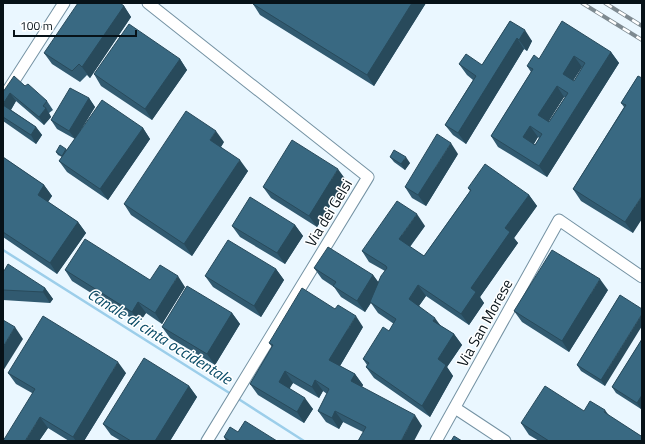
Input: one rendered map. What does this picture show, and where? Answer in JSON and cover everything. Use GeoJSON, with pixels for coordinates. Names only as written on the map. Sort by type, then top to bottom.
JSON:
{"type":"FeatureCollection","features":[{"type":"Feature","properties":{"kind":"street"},"geometry":{"type":"LineString","coordinates":[[3,98],[64,3]]}},
{"type":"Feature","properties":{"kind":"street","name":"Via dei Gelsi"},"geometry":{"type":"LineString","coordinates":[[148,3],[368,178],[207,441]]}},
{"type":"Feature","properties":{"kind":"street","name":"Via San Morese"},"geometry":{"type":"LineString","coordinates":[[436,441],[559,220],[642,277]]}},
{"type":"Feature","properties":{"kind":"street"},"geometry":{"type":"LineString","coordinates":[[455,408],[505,441]]}},
{"type":"Feature","properties":{"kind":"building"},"geometry":{"type":"Polygon","coordinates":[[[78,3],[120,3],[124,6],[82,67],[79,64],[72,71],[44,53],[78,3]]]}},
{"type":"Feature","properties":{"kind":"building"},"geometry":{"type":"Polygon","coordinates":[[[253,3],[412,3],[367,75],[253,3]]]}},
{"type":"Feature","properties":{"kind":"building"},"geometry":{"type":"Polygon","coordinates":[[[510,21],[525,30],[519,40],[517,38],[458,133],[445,125],[476,76],[459,64],[466,54],[482,65],[510,21]]]}},
{"type":"Feature","properties":{"kind":"building"},"geometry":{"type":"Polygon","coordinates":[[[562,21],[611,52],[539,166],[491,136],[533,69],[527,66],[534,55],[539,59],[562,21]],[[574,56],[563,74],[574,81],[585,63],[574,56]],[[557,86],[538,115],[549,122],[568,93],[557,86]],[[530,126],[523,137],[535,145],[542,134],[530,126]]]}},
{"type":"Feature","properties":{"kind":"building"},"geometry":{"type":"Polygon","coordinates":[[[129,24],[180,59],[145,109],[94,74],[129,24]]]}},
{"type":"Feature","properties":{"kind":"building"},"geometry":{"type":"Polygon","coordinates":[[[14,76],[25,86],[28,84],[47,101],[43,106],[46,108],[39,117],[10,93],[3,104],[3,92],[14,76]]]}},
{"type":"Feature","properties":{"kind":"building"},"geometry":{"type":"Polygon","coordinates":[[[638,76],[642,78],[642,196],[625,222],[573,189],[626,105],[621,103],[638,76]]]}},
{"type":"Feature","properties":{"kind":"building"},"geometry":{"type":"Polygon","coordinates":[[[70,88],[89,98],[69,131],[51,120],[70,88]]]}},
{"type":"Feature","properties":{"kind":"building"},"geometry":{"type":"Polygon","coordinates":[[[102,100],[143,128],[100,189],[59,161],[102,100]]]}},
{"type":"Feature","properties":{"kind":"building"},"geometry":{"type":"Polygon","coordinates":[[[3,105],[36,127],[31,135],[3,117],[3,105]]]}},
{"type":"Feature","properties":{"kind":"building"},"geometry":{"type":"Polygon","coordinates":[[[186,111],[216,131],[210,140],[240,160],[184,244],[124,204],[186,111]]]}},
{"type":"Feature","properties":{"kind":"building"},"geometry":{"type":"Polygon","coordinates":[[[437,134],[451,143],[418,195],[405,187],[437,134]]]}},
{"type":"Feature","properties":{"kind":"building"},"geometry":{"type":"Polygon","coordinates":[[[292,140],[338,169],[309,216],[263,187],[292,140]]]}},
{"type":"Feature","properties":{"kind":"building"},"geometry":{"type":"Polygon","coordinates":[[[60,145],[66,149],[62,156],[56,152],[60,145]]]}},
{"type":"Feature","properties":{"kind":"building"},"geometry":{"type":"Polygon","coordinates":[[[394,150],[406,157],[401,164],[390,157],[394,150]]]}},
{"type":"Feature","properties":{"kind":"building"},"geometry":{"type":"Polygon","coordinates":[[[3,157],[44,185],[38,195],[78,222],[50,263],[3,232],[3,157]]]}},
{"type":"Feature","properties":{"kind":"building"},"geometry":{"type":"Polygon","coordinates":[[[485,164],[529,195],[505,228],[510,232],[471,288],[476,292],[461,314],[418,285],[409,299],[435,318],[433,321],[454,334],[438,359],[446,365],[422,406],[366,367],[369,363],[363,359],[383,327],[389,331],[396,319],[370,302],[381,276],[387,268],[362,251],[397,201],[417,214],[399,239],[424,256],[471,190],[468,188],[485,164]]]}},
{"type":"Feature","properties":{"kind":"building"},"geometry":{"type":"Polygon","coordinates":[[[250,197],[295,225],[277,253],[232,226],[250,197]]]}},
{"type":"Feature","properties":{"kind":"building"},"geometry":{"type":"Polygon","coordinates":[[[85,239],[150,280],[160,265],[178,276],[155,313],[138,302],[132,312],[65,270],[85,239]]]}},
{"type":"Feature","properties":{"kind":"building"},"geometry":{"type":"Polygon","coordinates":[[[228,240],[276,269],[254,306],[205,276],[228,240]]]}},
{"type":"Feature","properties":{"kind":"building"},"geometry":{"type":"Polygon","coordinates":[[[328,247],[373,275],[357,301],[333,286],[336,282],[314,268],[328,247]]]}},
{"type":"Feature","properties":{"kind":"building"},"geometry":{"type":"Polygon","coordinates":[[[552,250],[600,279],[562,341],[514,311],[552,250]]]}},
{"type":"Feature","properties":{"kind":"building"},"geometry":{"type":"Polygon","coordinates":[[[8,264],[45,288],[43,292],[3,290],[3,271],[8,264]]]}},
{"type":"Feature","properties":{"kind":"building"},"geometry":{"type":"Polygon","coordinates":[[[187,286],[232,313],[207,354],[162,327],[187,286]]]}},
{"type":"Feature","properties":{"kind":"building"},"geometry":{"type":"Polygon","coordinates":[[[302,288],[335,309],[338,305],[356,316],[329,360],[355,374],[351,381],[415,415],[401,441],[358,441],[366,427],[335,411],[332,418],[318,411],[329,389],[315,380],[312,387],[285,371],[279,382],[305,398],[297,412],[250,384],[273,345],[269,343],[302,288]]]}},
{"type":"Feature","properties":{"kind":"building"},"geometry":{"type":"Polygon","coordinates":[[[620,295],[642,309],[642,314],[601,380],[577,365],[620,295]]]}},
{"type":"Feature","properties":{"kind":"building"},"geometry":{"type":"Polygon","coordinates":[[[43,316],[118,362],[73,437],[40,417],[25,441],[3,441],[35,389],[8,373],[43,316]]]}},
{"type":"Feature","properties":{"kind":"building"},"geometry":{"type":"Polygon","coordinates":[[[3,320],[15,327],[3,347],[3,320]]]}},
{"type":"Feature","properties":{"kind":"building"},"geometry":{"type":"Polygon","coordinates":[[[642,339],[642,395],[637,403],[612,387],[642,339]]]}},
{"type":"Feature","properties":{"kind":"building"},"geometry":{"type":"Polygon","coordinates":[[[144,358],[189,386],[155,441],[131,441],[103,424],[144,358]]]}},
{"type":"Feature","properties":{"kind":"building"},"geometry":{"type":"Polygon","coordinates":[[[545,386],[584,411],[590,401],[641,436],[642,434],[642,441],[549,441],[521,423],[545,386]]]}},
{"type":"Feature","properties":{"kind":"building"},"geometry":{"type":"Polygon","coordinates":[[[245,421],[277,441],[230,441],[224,437],[230,427],[238,432],[245,421]]]}},
{"type":"Feature","properties":{"kind":"building"},"geometry":{"type":"Polygon","coordinates":[[[454,436],[462,441],[451,441],[454,436]]]}},
{"type":"Feature","properties":{"kind":"waterway","name":"Canale di cinta occidentale"},"geometry":{"type":"LineString","coordinates":[[3,250],[231,394]]}},
{"type":"Feature","properties":{"kind":"waterway","name":"Canale di cinta occidentale"},"geometry":{"type":"LineString","coordinates":[[237,398],[304,441]]}},
{"type":"Feature","properties":{"kind":"railway"},"geometry":{"type":"LineString","coordinates":[[582,3],[642,40]]}},
{"type":"Feature","properties":{"kind":"railway"},"geometry":{"type":"LineString","coordinates":[[605,3],[642,26]]}}]}
